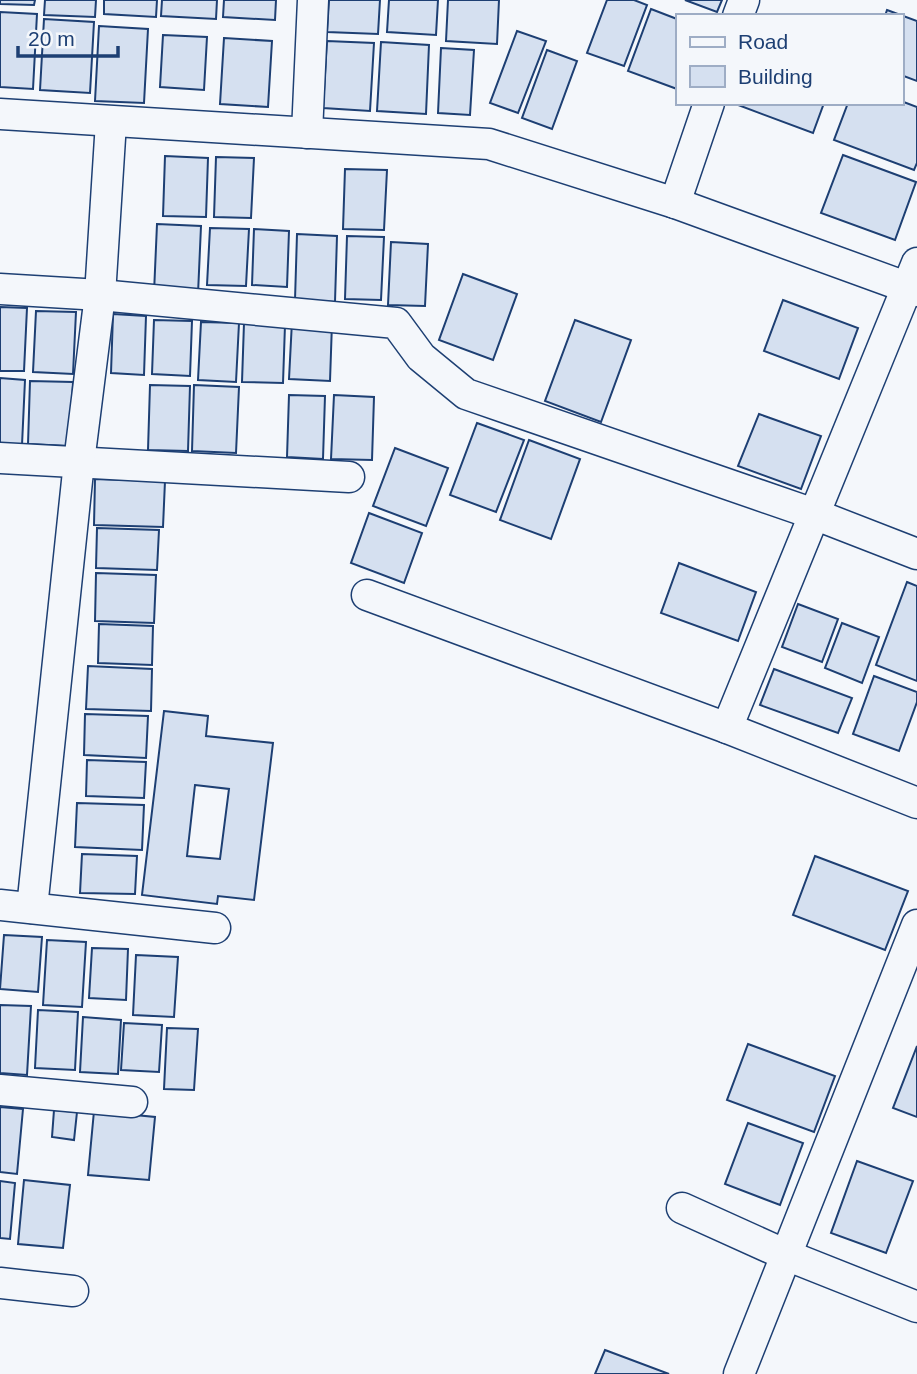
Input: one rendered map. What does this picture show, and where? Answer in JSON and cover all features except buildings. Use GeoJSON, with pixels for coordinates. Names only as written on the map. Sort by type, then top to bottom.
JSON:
{"type":"FeatureCollection","features":[{"type":"Feature","properties":{"kind":"street"},"geometry":{"type":"LineString","coordinates":[[307,133],[313,0]]}},
{"type":"Feature","properties":{"kind":"street"},"geometry":{"type":"LineString","coordinates":[[675,203],[708,105]]}},
{"type":"Feature","properties":{"kind":"street"},"geometry":{"type":"LineString","coordinates":[[0,114],[489,144],[914,280],[814,514],[727,728]]}},
{"type":"Feature","properties":{"kind":"street"},"geometry":{"type":"LineString","coordinates":[[32,908],[79,462],[100,295],[111,122]]}},
{"type":"Feature","properties":{"kind":"street"},"geometry":{"type":"LineString","coordinates":[[0,289],[100,295],[396,323],[421,357],[466,394],[814,514],[917,554]]}},
{"type":"Feature","properties":{"kind":"street"},"geometry":{"type":"LineString","coordinates":[[0,458],[349,477]]}},
{"type":"Feature","properties":{"kind":"street"},"geometry":{"type":"LineString","coordinates":[[367,595],[727,728],[917,803]]}},
{"type":"Feature","properties":{"kind":"street"},"geometry":{"type":"LineString","coordinates":[[0,905],[215,928]]}},
{"type":"Feature","properties":{"kind":"street"},"geometry":{"type":"LineString","coordinates":[[738,1374],[917,925]]}},
{"type":"Feature","properties":{"kind":"street"},"geometry":{"type":"LineString","coordinates":[[0,1090],[132,1102]]}},
{"type":"Feature","properties":{"kind":"street"},"geometry":{"type":"LineString","coordinates":[[682,1208],[786,1255],[917,1307]]}},
{"type":"Feature","properties":{"kind":"street"},"geometry":{"type":"LineString","coordinates":[[0,1283],[73,1291]]}}]}
